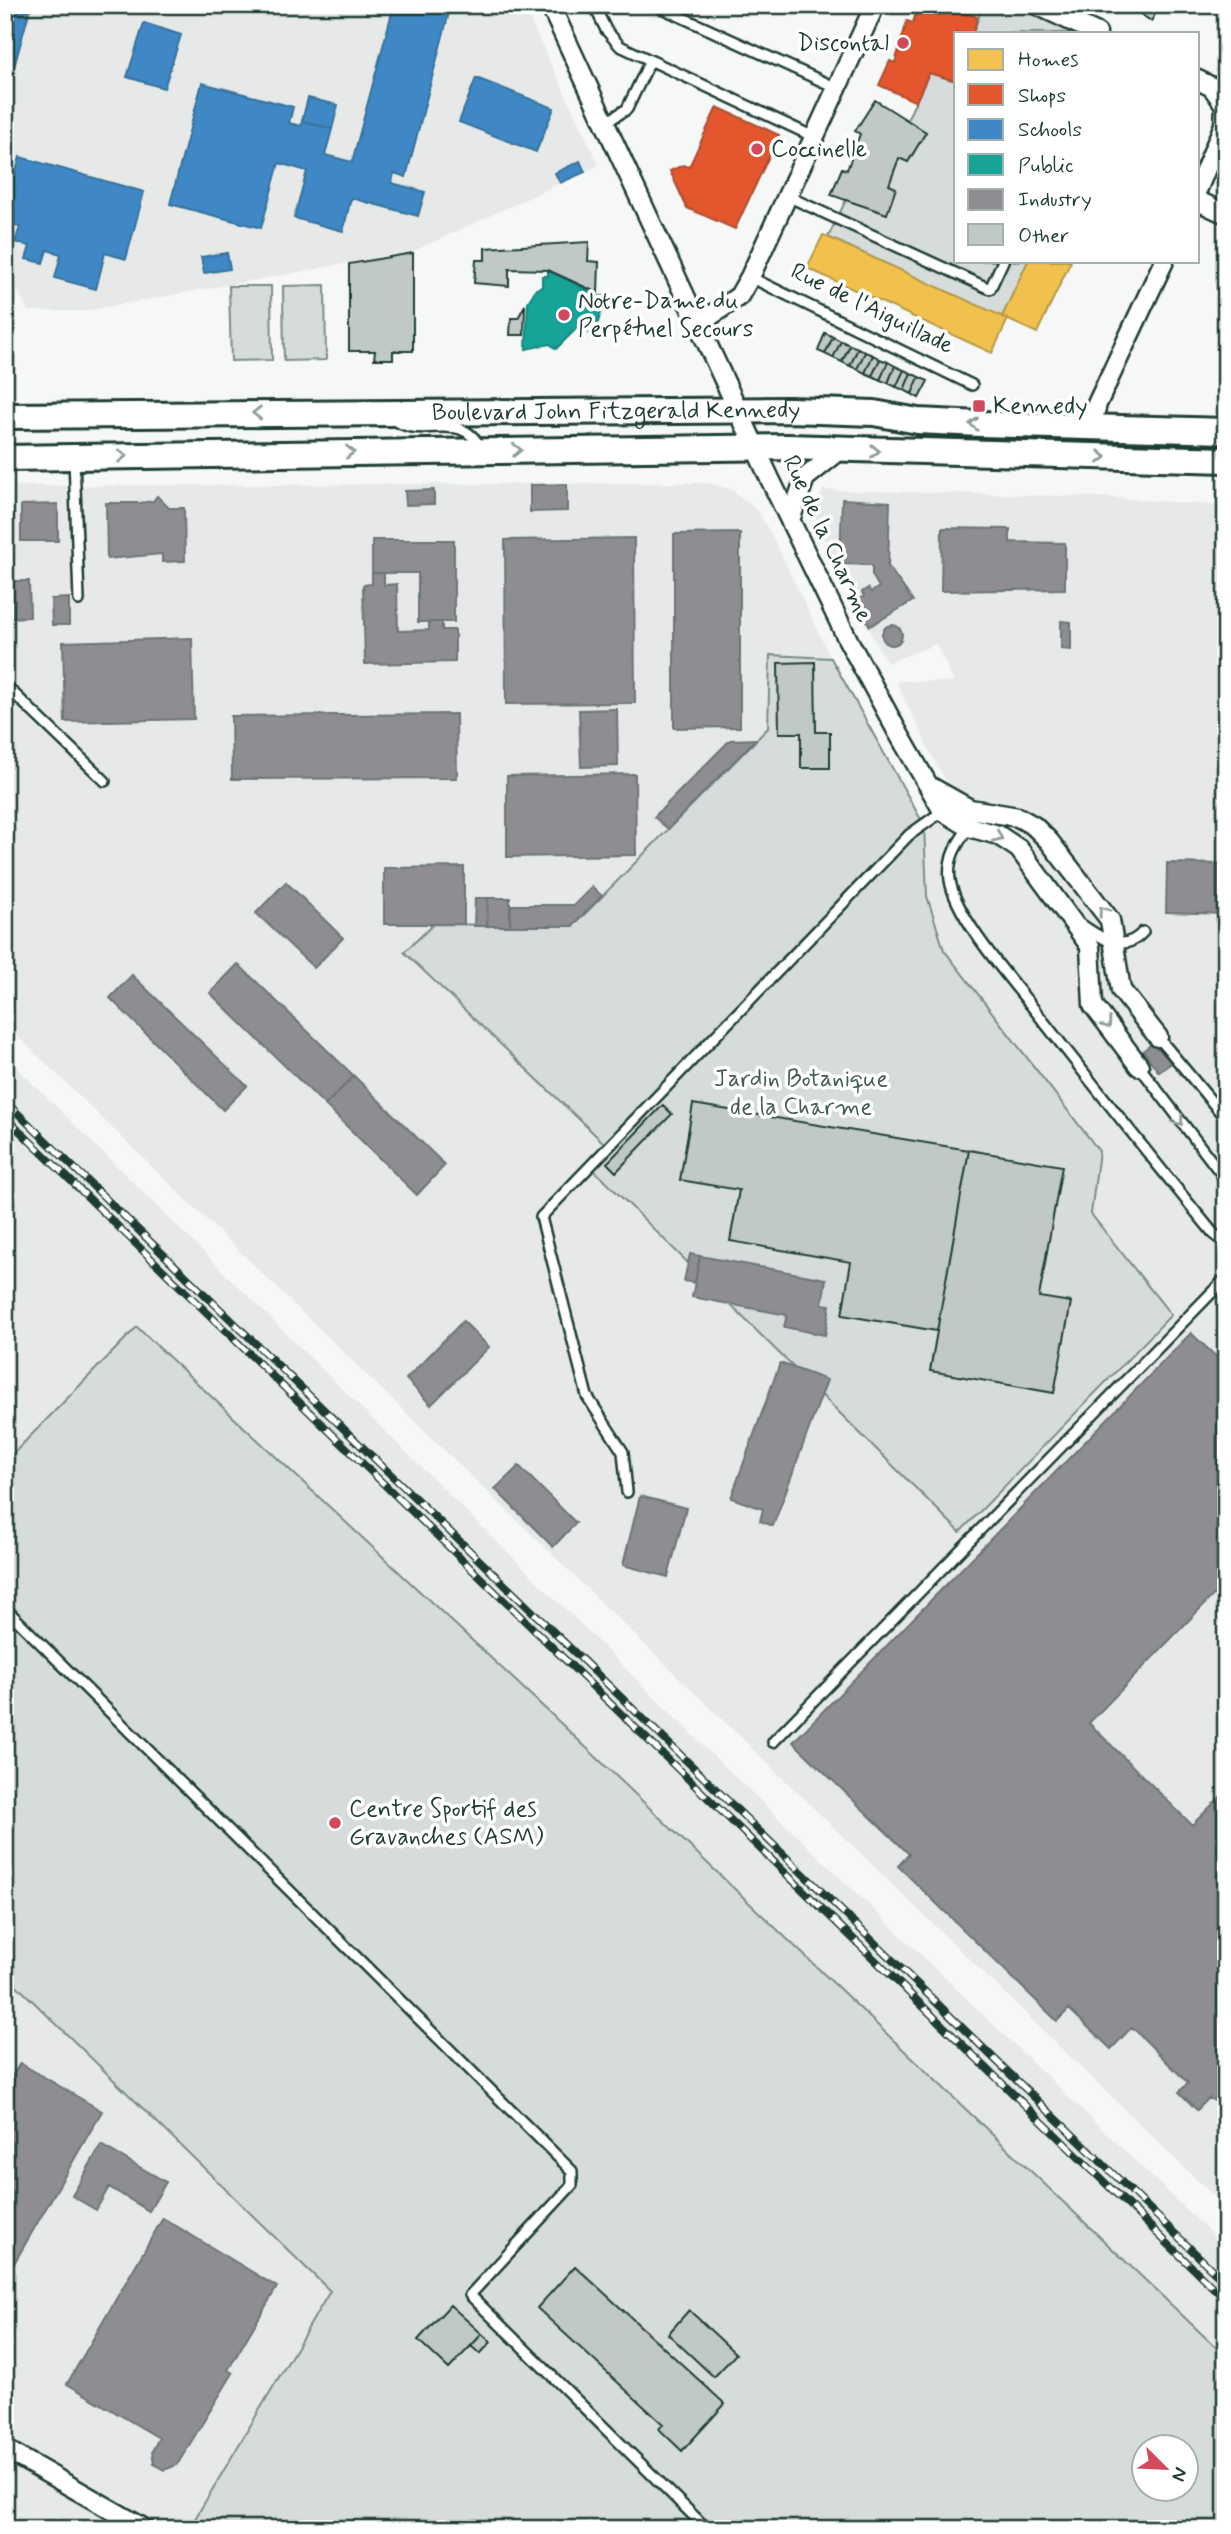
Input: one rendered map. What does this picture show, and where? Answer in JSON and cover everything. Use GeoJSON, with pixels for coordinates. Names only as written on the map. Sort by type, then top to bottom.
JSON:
{"type":"FeatureCollection","features":[{"type":"Feature","properties":{"kind":"main road","name":"Boulevard John Fitzgerald Kennedy"},"geometry":{"type":"LineString","coordinates":[[5,416],[741,411],[874,414],[918,422],[1226,430]]}},
{"type":"Feature","properties":{"kind":"main road","name":"Boulevard John Fitzgerald Kennedy"},"geometry":{"type":"LineString","coordinates":[[5,458],[758,448],[1226,460]]}},
{"type":"Feature","properties":{"kind":"street","name":"Rue de la Charme"},"geometry":{"type":"LineString","coordinates":[[550,5],[848,640],[927,784],[943,811],[970,827],[998,835],[1019,849],[1090,946],[1093,1004],[1139,1066]]}},
{"type":"Feature","properties":{"kind":"street","name":"Rue de l'Aiguillade"},"geometry":{"type":"LineString","coordinates":[[699,324],[739,296],[750,277],[876,5]]}},
{"type":"Feature","properties":{"kind":"street"},"geometry":{"type":"LineString","coordinates":[[1037,5],[1095,32]]}},
{"type":"Feature","properties":{"kind":"street"},"geometry":{"type":"LineString","coordinates":[[1200,81],[1212,87],[1226,104],[1224,125],[1200,183]]}},
{"type":"Feature","properties":{"kind":"street"},"geometry":{"type":"LineString","coordinates":[[1200,202],[1226,214]]}},
{"type":"Feature","properties":{"kind":"street"},"geometry":{"type":"LineString","coordinates":[[1091,427],[1097,404],[1164,262]]}},
{"type":"Feature","properties":{"kind":"street"},"geometry":{"type":"LineString","coordinates":[[790,520],[805,478],[840,450]]}},
{"type":"Feature","properties":{"kind":"street","name":"Rue de la Charme"},"geometry":{"type":"LineString","coordinates":[[927,784],[947,799],[970,810],[1018,817],[1034,826],[1110,920],[1121,990],[1158,1037]]}},
{"type":"Feature","properties":{"kind":"street"},"geometry":{"type":"LineString","coordinates":[[5,2449],[145,2529]]}},
{"type":"Feature","properties":{"kind":"lane"},"geometry":{"type":"LineString","coordinates":[[594,5],[607,30],[620,47],[814,137]]}},
{"type":"Feature","properties":{"kind":"lane"},"geometry":{"type":"LineString","coordinates":[[654,5],[838,88]]}},
{"type":"Feature","properties":{"kind":"lane"},"geometry":{"type":"LineString","coordinates":[[605,122],[627,109],[650,61]]}},
{"type":"Feature","properties":{"kind":"lane"},"geometry":{"type":"LineString","coordinates":[[787,196],[990,289],[1003,262]]}},
{"type":"Feature","properties":{"kind":"lane","name":"Rue de l'Aiguillade"},"geometry":{"type":"LineString","coordinates":[[750,277],[972,385]]}},
{"type":"Feature","properties":{"kind":"lane"},"geometry":{"type":"LineString","coordinates":[[386,414],[412,428],[458,428],[474,435],[482,451]]}},
{"type":"Feature","properties":{"kind":"lane"},"geometry":{"type":"LineString","coordinates":[[74,456],[79,600]]}},
{"type":"Feature","properties":{"kind":"lane"},"geometry":{"type":"LineString","coordinates":[[5,685],[104,780]]}},
{"type":"Feature","properties":{"kind":"lane"},"geometry":{"type":"LineString","coordinates":[[627,1492],[623,1452],[587,1396],[541,1217],[909,835],[943,811]]}},
{"type":"Feature","properties":{"kind":"lane"},"geometry":{"type":"LineString","coordinates":[[970,827],[953,848],[951,867],[950,882],[964,912],[990,953],[1138,1142],[1213,1233],[1226,1244]]}},
{"type":"Feature","properties":{"kind":"lane"},"geometry":{"type":"LineString","coordinates":[[1069,916],[1101,939],[1124,945],[1134,942],[1143,932]]}},
{"type":"Feature","properties":{"kind":"lane"},"geometry":{"type":"LineString","coordinates":[[1158,1037],[1224,1116]]}},
{"type":"Feature","properties":{"kind":"lane"},"geometry":{"type":"LineString","coordinates":[[1139,1066],[1226,1180]]}},
{"type":"Feature","properties":{"kind":"lane"},"geometry":{"type":"LineString","coordinates":[[772,1742],[1226,1278]]}},
{"type":"Feature","properties":{"kind":"lane"},"geometry":{"type":"LineString","coordinates":[[5,1608],[572,2171],[572,2185],[470,2295],[707,2529]]}},
{"type":"Feature","properties":{"kind":"shaded area"},"geometry":{"type":"Polygon","coordinates":[[[5,5],[523,5],[599,165],[414,251],[85,311],[28,311],[5,264],[5,5]]]}},
{"type":"Feature","properties":{"kind":"shaded area"},"geometry":{"type":"Polygon","coordinates":[[[708,483],[732,490],[758,511],[831,658],[770,655],[768,728],[572,926],[434,924],[1171,1315],[1091,1214],[1099,1150],[944,950],[927,896],[924,825],[958,799],[937,766],[896,681],[954,682],[936,644],[887,663],[842,580],[816,520],[816,510],[823,490],[1102,497],[1226,506],[1226,2208],[5,1024],[5,486],[708,483]]]}},
{"type":"Feature","properties":{"kind":"shaded area"},"geometry":{"type":"Polygon","coordinates":[[[5,1056],[725,1767],[1226,2248],[1226,2357],[553,1716],[137,1327],[5,1462],[5,1056]]]}},
{"type":"Feature","properties":{"kind":"shaded area"},"geometry":{"type":"Polygon","coordinates":[[[5,1974],[330,2291],[189,2529],[5,2529],[5,1974]]]}},
{"type":"Feature","properties":{"kind":"green space"},"geometry":{"type":"Polygon","coordinates":[[[983,5],[1037,5],[1095,32],[973,32],[983,5]]]}},
{"type":"Feature","properties":{"kind":"green space"},"geometry":{"type":"Polygon","coordinates":[[[929,73],[954,80],[954,262],[1028,262],[1002,317],[828,237],[846,200],[887,214],[889,185],[899,158],[908,162],[926,132],[907,120],[929,73]]]}},
{"type":"Feature","properties":{"kind":"green space"},"geometry":{"type":"Polygon","coordinates":[[[325,285],[326,360],[284,361],[283,286],[325,285]]]}},
{"type":"Feature","properties":{"kind":"green space"},"geometry":{"type":"Polygon","coordinates":[[[229,286],[271,286],[272,360],[231,361],[229,286]]]}},
{"type":"Feature","properties":{"kind":"green space","name":"Jardin Botanique de la Charme"},"geometry":{"type":"Polygon","coordinates":[[[770,655],[831,658],[924,825],[927,896],[944,950],[1099,1151],[1091,1214],[1171,1315],[960,1532],[589,1165],[607,1146],[404,952],[434,924],[573,926],[768,728],[770,655]]]}},
{"type":"Feature","properties":{"kind":"green space","name":"Centre Sportif des Gravanches (ASM)"},"geometry":{"type":"Polygon","coordinates":[[[137,1327],[553,1716],[1226,2357],[1226,2529],[189,2529],[330,2291],[5,1974],[5,1462],[137,1327]]]}},
{"type":"Feature","properties":{"kind":"building: Homes"},"geometry":{"type":"Polygon","coordinates":[[[823,235],[1008,319],[992,353],[807,268],[823,235]]]}},
{"type":"Feature","properties":{"kind":"building: Homes"},"geometry":{"type":"Polygon","coordinates":[[[1028,262],[1071,262],[1037,333],[1002,317],[1028,262]]]}},
{"type":"Feature","properties":{"kind":"building: Shops"},"geometry":{"type":"Polygon","coordinates":[[[918,5],[957,5],[971,9],[970,14],[977,17],[973,32],[954,32],[954,80],[929,73],[916,102],[879,85],[890,61],[895,63],[907,21],[913,23],[918,5]]]}},
{"type":"Feature","properties":{"kind":"building: Shops"},"geometry":{"type":"Polygon","coordinates":[[[717,107],[779,135],[735,229],[687,208],[670,171],[683,165],[689,167],[717,107]]]}},
{"type":"Feature","properties":{"kind":"building: Schools"},"geometry":{"type":"Polygon","coordinates":[[[5,5],[31,5],[5,100],[5,5]]]}},
{"type":"Feature","properties":{"kind":"building: Schools"},"geometry":{"type":"Polygon","coordinates":[[[394,5],[451,5],[406,177],[394,173],[392,183],[425,192],[418,216],[351,198],[343,231],[294,218],[307,171],[279,163],[261,228],[170,204],[202,83],[293,107],[289,123],[301,126],[302,121],[332,129],[325,155],[352,162],[394,5]]]}},
{"type":"Feature","properties":{"kind":"building: Schools"},"geometry":{"type":"Polygon","coordinates":[[[144,23],[181,35],[164,88],[127,77],[144,23]]]}},
{"type":"Feature","properties":{"kind":"building: Schools"},"geometry":{"type":"Polygon","coordinates":[[[476,78],[554,108],[536,152],[459,122],[476,78]]]}},
{"type":"Feature","properties":{"kind":"building: Schools"},"geometry":{"type":"Polygon","coordinates":[[[308,98],[338,105],[332,129],[302,121],[308,98]]]}},
{"type":"Feature","properties":{"kind":"building: Schools"},"geometry":{"type":"Polygon","coordinates":[[[20,157],[144,192],[126,259],[105,253],[96,289],[55,278],[61,254],[47,250],[43,263],[26,259],[30,246],[15,242],[20,227],[5,224],[5,211],[20,157]]]}},
{"type":"Feature","properties":{"kind":"building: Schools"},"geometry":{"type":"Polygon","coordinates":[[[580,161],[585,172],[560,183],[555,173],[580,161]]]}},
{"type":"Feature","properties":{"kind":"building: Schools"},"geometry":{"type":"Polygon","coordinates":[[[227,253],[230,269],[204,273],[201,257],[227,253]]]}},
{"type":"Feature","properties":{"kind":"building: Public","name":"Notre-Dame du Perpétuel Secours"},"geometry":{"type":"Polygon","coordinates":[[[548,270],[599,296],[606,296],[594,335],[577,328],[556,349],[550,344],[526,349],[528,302],[536,289],[542,287],[542,276],[548,276],[548,270]]]}},
{"type":"Feature","properties":{"kind":"building: Industry"},"geometry":{"type":"Polygon","coordinates":[[[567,484],[567,511],[530,512],[530,485],[567,484]]]}},
{"type":"Feature","properties":{"kind":"building: Industry"},"geometry":{"type":"Polygon","coordinates":[[[434,490],[434,504],[406,505],[405,491],[434,490]]]}},
{"type":"Feature","properties":{"kind":"building: Industry"},"geometry":{"type":"Polygon","coordinates":[[[157,496],[169,508],[184,508],[185,561],[162,562],[162,554],[107,559],[106,503],[140,503],[153,501],[157,496]]]}},
{"type":"Feature","properties":{"kind":"building: Industry"},"geometry":{"type":"Polygon","coordinates":[[[842,499],[890,502],[888,566],[913,601],[870,626],[856,601],[864,596],[862,592],[868,588],[871,592],[879,587],[872,575],[872,565],[840,564],[842,499]]]}},
{"type":"Feature","properties":{"kind":"building: Industry"},"geometry":{"type":"Polygon","coordinates":[[[58,504],[58,541],[21,541],[21,505],[58,504]]]}},
{"type":"Feature","properties":{"kind":"building: Industry"},"geometry":{"type":"Polygon","coordinates":[[[942,528],[1010,529],[1010,542],[1065,543],[1065,589],[941,591],[942,528]]]}},
{"type":"Feature","properties":{"kind":"building: Industry"},"geometry":{"type":"Polygon","coordinates":[[[740,533],[740,727],[674,728],[674,534],[740,533]]]}},
{"type":"Feature","properties":{"kind":"building: Industry"},"geometry":{"type":"Polygon","coordinates":[[[634,538],[635,703],[506,704],[505,540],[634,538]]]}},
{"type":"Feature","properties":{"kind":"building: Industry"},"geometry":{"type":"Polygon","coordinates":[[[372,540],[454,540],[454,622],[418,622],[418,573],[372,573],[372,540]]]}},
{"type":"Feature","properties":{"kind":"building: Industry"},"geometry":{"type":"Polygon","coordinates":[[[372,573],[384,573],[384,585],[397,584],[398,631],[429,630],[429,622],[442,622],[442,630],[455,630],[455,662],[365,664],[363,585],[372,584],[372,573]]]}},
{"type":"Feature","properties":{"kind":"building: Industry"},"geometry":{"type":"Polygon","coordinates":[[[5,581],[29,581],[30,617],[5,618],[5,581]]]}},
{"type":"Feature","properties":{"kind":"building: Industry"},"geometry":{"type":"Polygon","coordinates":[[[69,598],[69,625],[52,625],[51,599],[69,598]]]}},
{"type":"Feature","properties":{"kind":"building: Industry"},"geometry":{"type":"Polygon","coordinates":[[[1061,621],[1071,622],[1071,650],[1061,649],[1061,621]]]}},
{"type":"Feature","properties":{"kind":"building: Industry"},"geometry":{"type":"Polygon","coordinates":[[[892,625],[899,628],[902,635],[899,642],[892,645],[885,642],[882,635],[885,628],[892,625]]]}},
{"type":"Feature","properties":{"kind":"building: Industry"},"geometry":{"type":"Polygon","coordinates":[[[192,638],[194,719],[65,722],[63,642],[192,638]]]}},
{"type":"Feature","properties":{"kind":"building: Industry"},"geometry":{"type":"Polygon","coordinates":[[[617,709],[618,766],[581,767],[579,710],[617,709]]]}},
{"type":"Feature","properties":{"kind":"building: Industry"},"geometry":{"type":"Polygon","coordinates":[[[456,714],[457,778],[232,779],[231,716],[456,714]]]}},
{"type":"Feature","properties":{"kind":"building: Industry"},"geometry":{"type":"Polygon","coordinates":[[[756,739],[668,829],[654,817],[730,740],[756,739]]]}},
{"type":"Feature","properties":{"kind":"building: Industry"},"geometry":{"type":"Polygon","coordinates":[[[635,774],[636,855],[507,857],[507,776],[635,774]]]}},
{"type":"Feature","properties":{"kind":"building: Industry"},"geometry":{"type":"Polygon","coordinates":[[[1167,863],[1226,864],[1226,914],[1166,912],[1167,863]]]}},
{"type":"Feature","properties":{"kind":"building: Industry"},"geometry":{"type":"Polygon","coordinates":[[[464,867],[464,924],[384,924],[384,868],[464,867]]]}},
{"type":"Feature","properties":{"kind":"building: Industry"},"geometry":{"type":"Polygon","coordinates":[[[286,882],[343,938],[314,968],[256,913],[286,882]]]}},
{"type":"Feature","properties":{"kind":"building: Industry"},"geometry":{"type":"Polygon","coordinates":[[[592,887],[602,896],[572,926],[510,926],[511,905],[574,905],[592,887]]]}},
{"type":"Feature","properties":{"kind":"building: Industry"},"geometry":{"type":"Polygon","coordinates":[[[475,898],[488,898],[487,926],[474,926],[475,898]]]}},
{"type":"Feature","properties":{"kind":"building: Industry"},"geometry":{"type":"Polygon","coordinates":[[[488,898],[510,898],[510,926],[487,926],[488,898]]]}},
{"type":"Feature","properties":{"kind":"building: Industry"},"geometry":{"type":"Polygon","coordinates":[[[238,964],[354,1076],[325,1105],[210,993],[238,964]]]}},
{"type":"Feature","properties":{"kind":"building: Industry"},"geometry":{"type":"Polygon","coordinates":[[[132,975],[247,1086],[223,1110],[110,998],[132,975]]]}},
{"type":"Feature","properties":{"kind":"building: Industry"},"geometry":{"type":"Polygon","coordinates":[[[1154,1042],[1171,1063],[1159,1072],[1143,1051],[1154,1042]]]}},
{"type":"Feature","properties":{"kind":"building: Industry"},"geometry":{"type":"Polygon","coordinates":[[[354,1076],[445,1165],[417,1195],[325,1105],[354,1076]]]}},
{"type":"Feature","properties":{"kind":"building: Industry"},"geometry":{"type":"Polygon","coordinates":[[[690,1254],[700,1256],[695,1283],[684,1281],[690,1254]]]}},
{"type":"Feature","properties":{"kind":"building: Industry"},"geometry":{"type":"Polygon","coordinates":[[[700,1256],[826,1279],[822,1304],[830,1305],[825,1335],[784,1327],[787,1315],[692,1297],[700,1256]]]}},
{"type":"Feature","properties":{"kind":"building: Industry"},"geometry":{"type":"Polygon","coordinates":[[[463,1321],[489,1347],[431,1405],[406,1379],[463,1321]]]}},
{"type":"Feature","properties":{"kind":"building: Industry"},"geometry":{"type":"Polygon","coordinates":[[[1191,1333],[1226,1366],[1226,1582],[1089,1723],[1192,1825],[1226,1791],[1226,2097],[1219,2104],[1209,2098],[1197,2110],[1179,2092],[1188,2083],[1132,2027],[1111,2049],[1069,2009],[1057,2021],[898,1866],[909,1854],[793,1742],[1191,1333]]]}},
{"type":"Feature","properties":{"kind":"building: Industry"},"geometry":{"type":"Polygon","coordinates":[[[780,1363],[827,1380],[773,1526],[760,1521],[763,1509],[731,1498],[780,1363]]]}},
{"type":"Feature","properties":{"kind":"building: Industry"},"geometry":{"type":"Polygon","coordinates":[[[519,1466],[576,1523],[553,1547],[495,1489],[519,1466]]]}},
{"type":"Feature","properties":{"kind":"building: Industry"},"geometry":{"type":"Polygon","coordinates":[[[640,1496],[686,1508],[668,1577],[623,1565],[640,1496]]]}},
{"type":"Feature","properties":{"kind":"building: Industry"},"geometry":{"type":"Polygon","coordinates":[[[20,2063],[102,2111],[5,2279],[5,2088],[20,2063]]]}},
{"type":"Feature","properties":{"kind":"building: Industry"},"geometry":{"type":"Polygon","coordinates":[[[101,2145],[166,2182],[149,2211],[109,2187],[96,2210],[72,2196],[101,2145]]]}},
{"type":"Feature","properties":{"kind":"building: Industry"},"geometry":{"type":"Polygon","coordinates":[[[163,2218],[277,2287],[228,2370],[233,2373],[177,2465],[164,2470],[154,2464],[152,2451],[159,2438],[67,2384],[163,2218]]]}},
{"type":"Feature","properties":{"kind":"building: Other"},"geometry":{"type":"Polygon","coordinates":[[[1127,5],[1145,5],[1157,11],[1151,21],[1127,5]]]}},
{"type":"Feature","properties":{"kind":"building: Other"},"geometry":{"type":"Polygon","coordinates":[[[875,100],[926,132],[908,162],[899,158],[889,185],[896,188],[887,214],[831,195],[842,168],[847,170],[860,134],[855,131],[875,100]]]}},
{"type":"Feature","properties":{"kind":"building: Other"},"geometry":{"type":"Polygon","coordinates":[[[589,242],[588,261],[599,262],[598,293],[548,270],[509,269],[509,286],[474,283],[476,260],[485,260],[485,248],[589,242]]]}},
{"type":"Feature","properties":{"kind":"building: Other"},"geometry":{"type":"Polygon","coordinates":[[[413,253],[413,351],[393,351],[393,359],[374,359],[375,351],[349,351],[349,264],[413,253]]]}},
{"type":"Feature","properties":{"kind":"building: Other"},"geometry":{"type":"Polygon","coordinates":[[[525,305],[524,335],[510,335],[511,318],[518,318],[525,305]]]}},
{"type":"Feature","properties":{"kind":"building: Other"},"geometry":{"type":"Polygon","coordinates":[[[825,333],[833,337],[825,354],[818,351],[825,333]]]}},
{"type":"Feature","properties":{"kind":"building: Other"},"geometry":{"type":"Polygon","coordinates":[[[833,337],[841,341],[833,358],[825,354],[833,337]]]}},
{"type":"Feature","properties":{"kind":"building: Other"},"geometry":{"type":"Polygon","coordinates":[[[841,341],[850,345],[842,362],[833,358],[841,341]]]}},
{"type":"Feature","properties":{"kind":"building: Other"},"geometry":{"type":"Polygon","coordinates":[[[850,345],[858,348],[850,366],[842,362],[850,345]]]}},
{"type":"Feature","properties":{"kind":"building: Other"},"geometry":{"type":"Polygon","coordinates":[[[858,348],[865,352],[857,369],[850,366],[858,348]]]}},
{"type":"Feature","properties":{"kind":"building: Other"},"geometry":{"type":"Polygon","coordinates":[[[865,352],[873,355],[865,373],[857,369],[865,352]]]}},
{"type":"Feature","properties":{"kind":"building: Other"},"geometry":{"type":"Polygon","coordinates":[[[873,355],[880,359],[872,376],[865,373],[873,355]]]}},
{"type":"Feature","properties":{"kind":"building: Other"},"geometry":{"type":"Polygon","coordinates":[[[880,359],[888,362],[880,380],[872,376],[880,359]]]}},
{"type":"Feature","properties":{"kind":"building: Other"},"geometry":{"type":"Polygon","coordinates":[[[888,362],[895,366],[888,383],[880,380],[888,362]]]}},
{"type":"Feature","properties":{"kind":"building: Other"},"geometry":{"type":"Polygon","coordinates":[[[895,366],[904,370],[896,387],[888,383],[895,366]]]}},
{"type":"Feature","properties":{"kind":"building: Other"},"geometry":{"type":"Polygon","coordinates":[[[904,370],[911,373],[904,390],[896,387],[904,370]]]}},
{"type":"Feature","properties":{"kind":"building: Other"},"geometry":{"type":"Polygon","coordinates":[[[911,373],[919,377],[912,394],[904,390],[911,373]]]}},
{"type":"Feature","properties":{"kind":"building: Other"},"geometry":{"type":"Polygon","coordinates":[[[919,377],[928,381],[919,398],[912,394],[919,377]]]}},
{"type":"Feature","properties":{"kind":"building: Other"},"geometry":{"type":"Polygon","coordinates":[[[815,662],[816,732],[830,732],[830,768],[801,768],[801,733],[779,733],[778,663],[815,662]]]}},
{"type":"Feature","properties":{"kind":"building: Other"},"geometry":{"type":"Polygon","coordinates":[[[693,1104],[969,1150],[937,1331],[842,1315],[851,1262],[730,1241],[739,1190],[680,1180],[693,1104]]]}},
{"type":"Feature","properties":{"kind":"building: Other"},"geometry":{"type":"Polygon","coordinates":[[[663,1105],[672,1114],[616,1172],[607,1163],[663,1105]]]}},
{"type":"Feature","properties":{"kind":"building: Other"},"geometry":{"type":"Polygon","coordinates":[[[969,1150],[1062,1166],[1039,1297],[1071,1302],[1054,1393],[930,1371],[969,1150]]]}},
{"type":"Feature","properties":{"kind":"building: Other"},"geometry":{"type":"Polygon","coordinates":[[[575,2266],[725,2404],[682,2451],[659,2429],[663,2424],[537,2308],[575,2266]]]}},
{"type":"Feature","properties":{"kind":"building: Other"},"geometry":{"type":"Polygon","coordinates":[[[450,2305],[482,2334],[449,2369],[418,2340],[450,2305]]]}},
{"type":"Feature","properties":{"kind":"building: Other"},"geometry":{"type":"Polygon","coordinates":[[[689,2310],[736,2354],[714,2377],[668,2334],[689,2310]]]}},
{"type":"Feature","properties":{"kind":"building: Other"},"geometry":{"type":"Polygon","coordinates":[[[482,2334],[491,2342],[480,2354],[471,2346],[482,2334]]]}},
{"type":"Feature","properties":{"kind":"railway"},"geometry":{"type":"LineString","coordinates":[[5,1101],[1226,2283]]}},
{"type":"Feature","properties":{"kind":"railway"},"geometry":{"type":"LineString","coordinates":[[5,1117],[1226,2300]]}},
{"type":"Feature","properties":{"kind":"place","name":"Discontal"},"geometry":{"type":"Point","coordinates":[903,43]}},
{"type":"Feature","properties":{"kind":"place","name":"Coccinelle"},"geometry":{"type":"Point","coordinates":[757,149]}},
{"type":"Feature","properties":{"kind":"place","name":"Notre-Dame du Perpétuel Secours"},"geometry":{"type":"Point","coordinates":[564,315]}},
{"type":"Feature","properties":{"kind":"place","name":"Kennedy"},"geometry":{"type":"Point","coordinates":[979,406]}},
{"type":"Feature","properties":{"kind":"place","name":"Centre Sportif des Gravanches (ASM)"},"geometry":{"type":"Point","coordinates":[335,1823]}}]}
